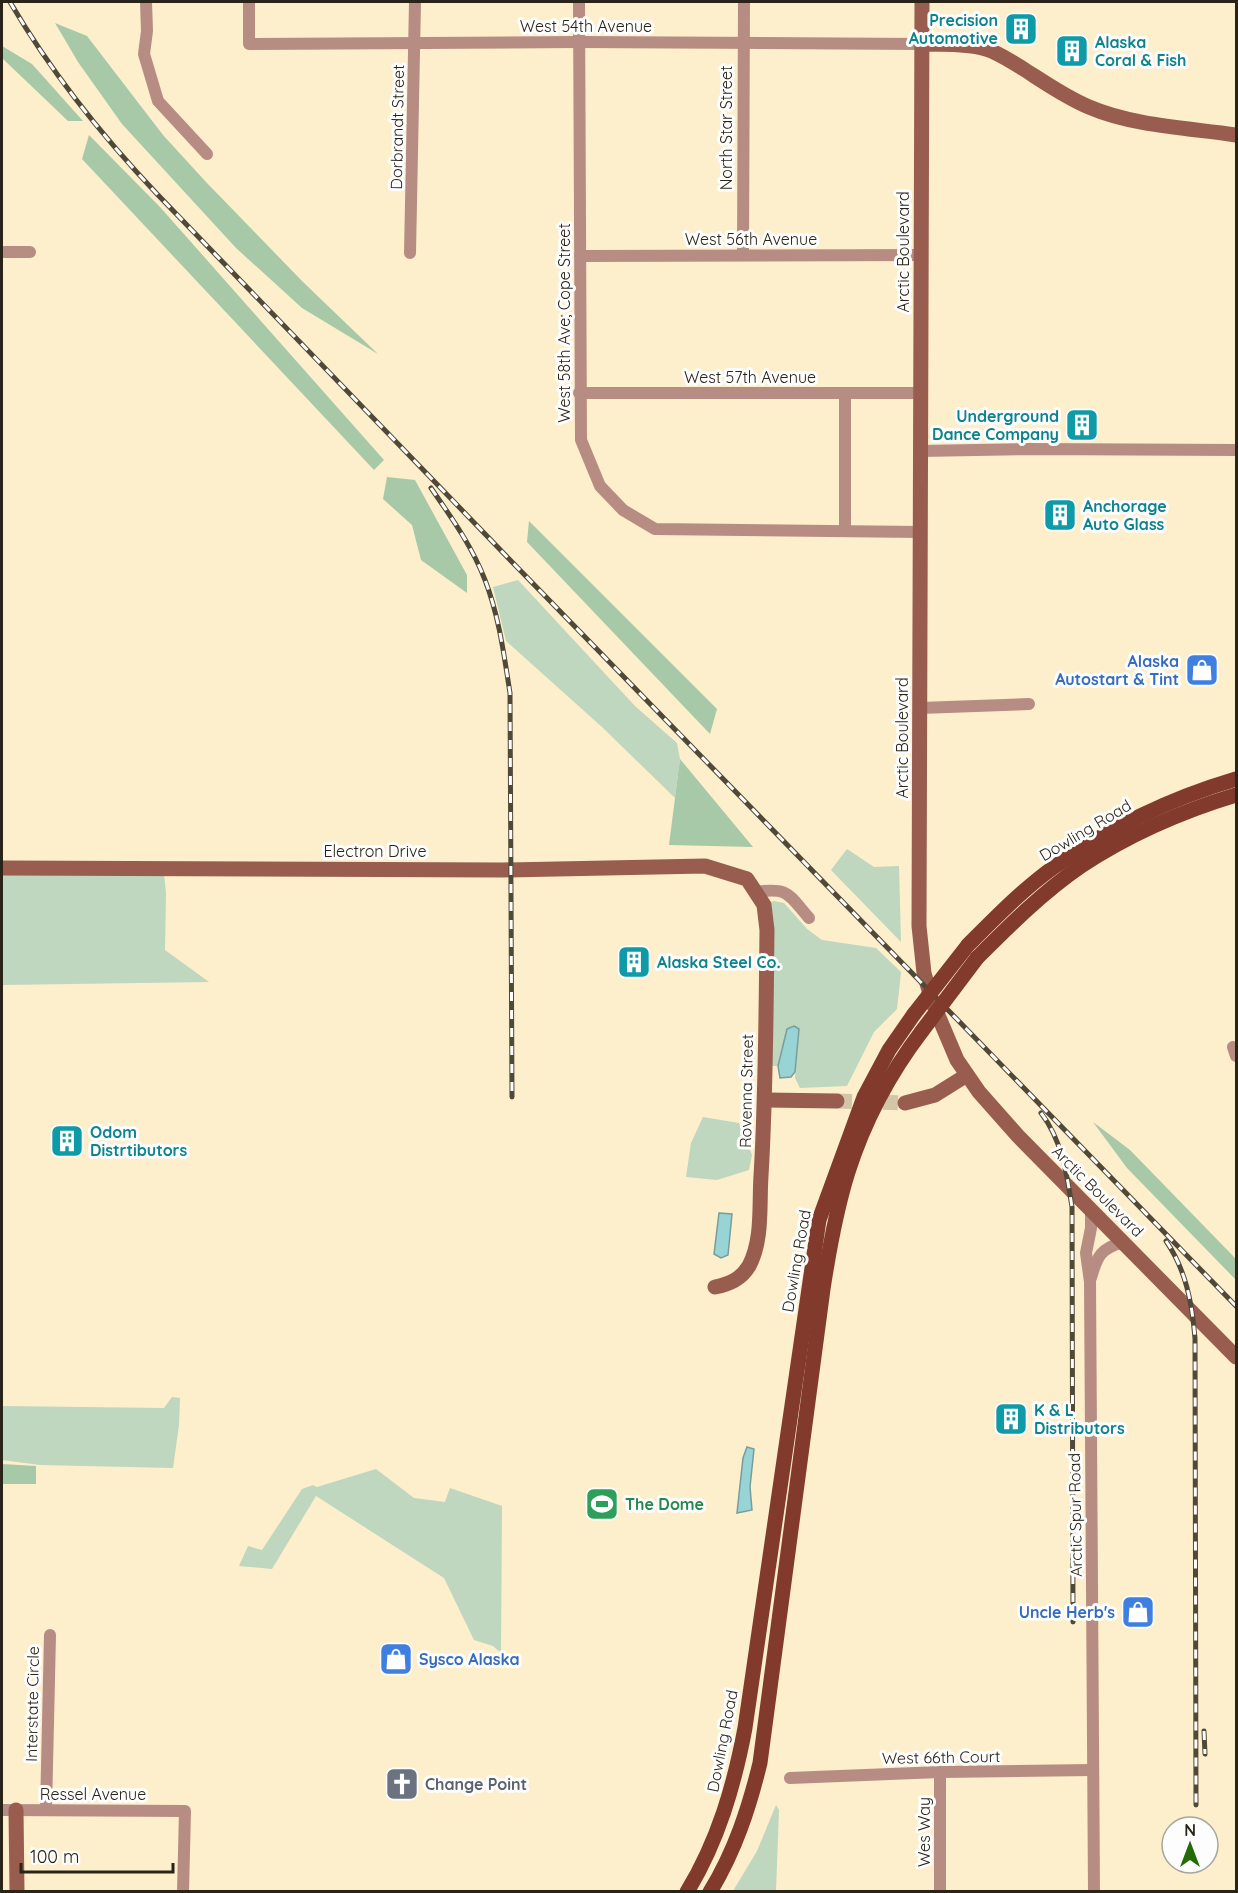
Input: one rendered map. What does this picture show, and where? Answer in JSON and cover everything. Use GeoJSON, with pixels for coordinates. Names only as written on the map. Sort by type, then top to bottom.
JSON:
{"type":"FeatureCollection","features":[{"type":"Feature","properties":{"kind":"main road","name":"Arctic Boulevard"},"geometry":{"type":"LineString","coordinates":[[922,2],[919,926],[924,973],[929,994],[950,1045],[967,1075],[993,1109],[1236,1357]]}},
{"type":"Feature","properties":{"kind":"main road"},"geometry":{"type":"LineString","coordinates":[[922,44],[988,49],[1067,96],[1090,108],[1114,116],[1236,135]]}},
{"type":"Feature","properties":{"kind":"main road","name":"Dowling Road"},"geometry":{"type":"LineString","coordinates":[[711,1892],[739,1833],[751,1799],[760,1762],[829,1251],[848,1173],[862,1134],[894,1070],[990,923],[1053,867],[1084,848],[1150,811],[1236,779]]}},
{"type":"Feature","properties":{"kind":"main road","name":"Dowling Road"},"geometry":{"type":"LineString","coordinates":[[687,1892],[716,1835],[729,1800],[738,1764],[819,1220],[834,1174],[868,1088],[889,1050],[914,1014],[973,951],[1081,867],[1116,846],[1191,810],[1236,795]]}},
{"type":"Feature","properties":{"kind":"main road","name":"Electron Drive"},"geometry":{"type":"LineString","coordinates":[[2,868],[502,870],[705,867],[751,886]]}},
{"type":"Feature","properties":{"kind":"main road","name":"Rovenna Street"},"geometry":{"type":"LineString","coordinates":[[716,1287],[740,1278],[748,1267],[757,1243],[765,1100],[767,930],[764,906],[751,886]]}},
{"type":"Feature","properties":{"kind":"main road"},"geometry":{"type":"LineString","coordinates":[[905,1103],[935,1095],[967,1075]]}},
{"type":"Feature","properties":{"kind":"main road"},"geometry":{"type":"LineString","coordinates":[[765,1100],[837,1101]]}},
{"type":"Feature","properties":{"kind":"main road"},"geometry":{"type":"LineString","coordinates":[[9,1810],[17,1892]]}},
{"type":"Feature","properties":{"kind":"street"},"geometry":{"type":"LineString","coordinates":[[146,2],[147,31],[144,54],[158,100],[207,154]]}},
{"type":"Feature","properties":{"kind":"street","name":"West 54th Avenue"},"geometry":{"type":"LineString","coordinates":[[249,2],[249,44],[578,42],[922,44]]}},
{"type":"Feature","properties":{"kind":"street","name":"Dorbrandt Street"},"geometry":{"type":"LineString","coordinates":[[410,253],[415,2]]}},
{"type":"Feature","properties":{"kind":"street","name":"West 58th Ave; Cope Street"},"geometry":{"type":"LineString","coordinates":[[579,2],[581,440],[600,486],[623,510],[656,529],[920,532]]}},
{"type":"Feature","properties":{"kind":"street","name":"North Star Street"},"geometry":{"type":"LineString","coordinates":[[743,255],[744,2]]}},
{"type":"Feature","properties":{"kind":"street"},"geometry":{"type":"LineString","coordinates":[[2,252],[30,252]]}},
{"type":"Feature","properties":{"kind":"street","name":"West 56th Avenue"},"geometry":{"type":"LineString","coordinates":[[580,256],[922,255]]}},
{"type":"Feature","properties":{"kind":"street","name":"West 57th Avenue"},"geometry":{"type":"LineString","coordinates":[[579,393],[920,393]]}},
{"type":"Feature","properties":{"kind":"street"},"geometry":{"type":"LineString","coordinates":[[845,531],[846,393]]}},
{"type":"Feature","properties":{"kind":"street"},"geometry":{"type":"LineString","coordinates":[[920,451],[1236,450]]}},
{"type":"Feature","properties":{"kind":"street"},"geometry":{"type":"LineString","coordinates":[[920,708],[1029,704]]}},
{"type":"Feature","properties":{"kind":"street"},"geometry":{"type":"LineString","coordinates":[[751,886],[786,892],[808,918]]}},
{"type":"Feature","properties":{"kind":"street","name":"Arctic Spur Road"},"geometry":{"type":"LineString","coordinates":[[1091,1210],[1091,1228],[1086,1253],[1090,1282],[1094,1892]]}},
{"type":"Feature","properties":{"kind":"street","name":"Arctic Spur Road"},"geometry":{"type":"LineString","coordinates":[[1090,1282],[1095,1261],[1102,1252],[1110,1246],[1124,1242]]}},
{"type":"Feature","properties":{"kind":"street","name":"Interstate Circle"},"geometry":{"type":"LineString","coordinates":[[46,1810],[50,1635]]}},
{"type":"Feature","properties":{"kind":"street","name":"West 66th Court"},"geometry":{"type":"LineString","coordinates":[[790,1778],[940,1772],[1093,1770]]}},
{"type":"Feature","properties":{"kind":"street","name":"Wes Way"},"geometry":{"type":"LineString","coordinates":[[940,1772],[940,1892]]}},
{"type":"Feature","properties":{"kind":"street","name":"Ressel Avenue"},"geometry":{"type":"LineString","coordinates":[[9,1810],[185,1811],[183,1892]]}},
{"type":"Feature","properties":{"kind":"green space"},"geometry":{"type":"Polygon","coordinates":[[[55,23],[87,36],[163,135],[206,182],[303,282],[378,354],[302,308],[236,248],[122,124],[78,62],[55,23]]]}},
{"type":"Feature","properties":{"kind":"green space"},"geometry":{"type":"Polygon","coordinates":[[[2,46],[32,64],[83,121],[68,121],[2,58],[2,46]]]}},
{"type":"Feature","properties":{"kind":"green space"},"geometry":{"type":"Polygon","coordinates":[[[89,135],[160,207],[384,460],[374,470],[82,159],[89,135]]]}},
{"type":"Feature","properties":{"kind":"green space"},"geometry":{"type":"Polygon","coordinates":[[[387,477],[415,480],[467,575],[467,593],[421,560],[412,525],[383,499],[387,477]]]}},
{"type":"Feature","properties":{"kind":"green space"},"geometry":{"type":"Polygon","coordinates":[[[529,521],[717,709],[710,734],[527,542],[529,521]]]}},
{"type":"Feature","properties":{"kind":"green space"},"geometry":{"type":"Polygon","coordinates":[[[518,580],[635,706],[677,743],[680,759],[675,798],[602,727],[506,641],[493,587],[518,580]]]}},
{"type":"Feature","properties":{"kind":"green space"},"geometry":{"type":"Polygon","coordinates":[[[680,759],[753,847],[669,845],[680,759]]]}},
{"type":"Feature","properties":{"kind":"green space"},"geometry":{"type":"Polygon","coordinates":[[[847,849],[874,867],[899,866],[901,942],[831,870],[847,849]]]}},
{"type":"Feature","properties":{"kind":"green space"},"geometry":{"type":"Polygon","coordinates":[[[2,873],[164,874],[165,950],[209,982],[2,985],[2,873]]]}},
{"type":"Feature","properties":{"kind":"green space"},"geometry":{"type":"Polygon","coordinates":[[[774,901],[784,903],[807,929],[822,940],[876,948],[901,972],[897,1009],[874,1032],[847,1086],[800,1088],[795,1078],[799,1029],[787,1029],[778,1066],[771,1066],[768,903],[774,901]]]}},
{"type":"Feature","properties":{"kind":"green space"},"geometry":{"type":"Polygon","coordinates":[[[703,1117],[739,1123],[752,1155],[749,1170],[717,1180],[686,1177],[691,1143],[703,1117]]]}},
{"type":"Feature","properties":{"kind":"green space"},"geometry":{"type":"Polygon","coordinates":[[[1093,1122],[1130,1150],[1236,1259],[1236,1280],[1127,1168],[1093,1122]]]}},
{"type":"Feature","properties":{"kind":"green space"},"geometry":{"type":"Polygon","coordinates":[[[172,1397],[180,1398],[173,1468],[40,1465],[2,1460],[2,1406],[164,1408],[172,1397]]]}},
{"type":"Feature","properties":{"kind":"green space"},"geometry":{"type":"Polygon","coordinates":[[[2,1464],[36,1466],[36,1484],[2,1484],[2,1464]]]}},
{"type":"Feature","properties":{"kind":"green space"},"geometry":{"type":"Polygon","coordinates":[[[376,1469],[414,1498],[445,1502],[450,1488],[502,1506],[501,1653],[493,1646],[474,1640],[444,1578],[316,1496],[272,1569],[239,1566],[248,1546],[262,1550],[302,1489],[313,1485],[317,1487],[376,1469]]]}},
{"type":"Feature","properties":{"kind":"green space"},"geometry":{"type":"Polygon","coordinates":[[[776,1805],[779,1810],[776,1891],[733,1891],[757,1851],[776,1805]]]}},
{"type":"Feature","properties":{"kind":"water"},"geometry":{"type":"Polygon","coordinates":[[[794,1026],[799,1029],[795,1072],[791,1077],[780,1078],[778,1066],[787,1029],[794,1026]]]}},
{"type":"Feature","properties":{"kind":"water"},"geometry":{"type":"Polygon","coordinates":[[[719,1213],[732,1214],[728,1255],[721,1258],[714,1254],[719,1213]]]}},
{"type":"Feature","properties":{"kind":"water"},"geometry":{"type":"Polygon","coordinates":[[[747,1447],[754,1449],[750,1487],[752,1510],[737,1513],[743,1458],[747,1447]]]}},
{"type":"Feature","properties":{"kind":"tunnel"},"geometry":{"type":"LineString","coordinates":[[837,1101],[905,1103]]}},
{"type":"Feature","properties":{"kind":"railway"},"geometry":{"type":"LineString","coordinates":[[10,2],[78,103],[158,195],[1236,1306]]}},
{"type":"Feature","properties":{"kind":"railway"},"geometry":{"type":"LineString","coordinates":[[431,488],[480,567],[497,622],[510,693],[512,1097]]}},
{"type":"Feature","properties":{"kind":"railway"},"geometry":{"type":"LineString","coordinates":[[1041,1113],[1059,1146],[1066,1170],[1072,1207],[1073,1622]]}},
{"type":"Feature","properties":{"kind":"railway"},"geometry":{"type":"LineString","coordinates":[[1166,1241],[1179,1263],[1187,1287],[1195,1338],[1196,1805]]}},
{"type":"Feature","properties":{"kind":"railway"},"geometry":{"type":"LineString","coordinates":[[1204,1731],[1205,1754]]}},
{"type":"Feature","properties":{"kind":"place","name":"Precision Automotive"},"geometry":{"type":"Point","coordinates":[1021,29]}},
{"type":"Feature","properties":{"kind":"place","name":"Alaska Coral & Fish"},"geometry":{"type":"Point","coordinates":[1072,51]}},
{"type":"Feature","properties":{"kind":"place","name":"Underground Dance Company"},"geometry":{"type":"Point","coordinates":[1082,425]}},
{"type":"Feature","properties":{"kind":"place","name":"Anchorage Auto Glass"},"geometry":{"type":"Point","coordinates":[1060,515]}},
{"type":"Feature","properties":{"kind":"place","name":"Alaska Autostart & Tint"},"geometry":{"type":"Point","coordinates":[1202,670]}},
{"type":"Feature","properties":{"kind":"place","name":"Alaska Steel Co."},"geometry":{"type":"Point","coordinates":[634,962]}},
{"type":"Feature","properties":{"kind":"place","name":"Odom Distrtibutors"},"geometry":{"type":"Point","coordinates":[67,1141]}},
{"type":"Feature","properties":{"kind":"place","name":"K & L Distributors"},"geometry":{"type":"Point","coordinates":[1011,1419]}},
{"type":"Feature","properties":{"kind":"place","name":"The Dome"},"geometry":{"type":"Point","coordinates":[602,1504]}},
{"type":"Feature","properties":{"kind":"place","name":"Uncle Herb's"},"geometry":{"type":"Point","coordinates":[1138,1612]}},
{"type":"Feature","properties":{"kind":"place","name":"Sysco Alaska"},"geometry":{"type":"Point","coordinates":[396,1659]}},
{"type":"Feature","properties":{"kind":"place","name":"Change Point"},"geometry":{"type":"Point","coordinates":[402,1784]}}]}
